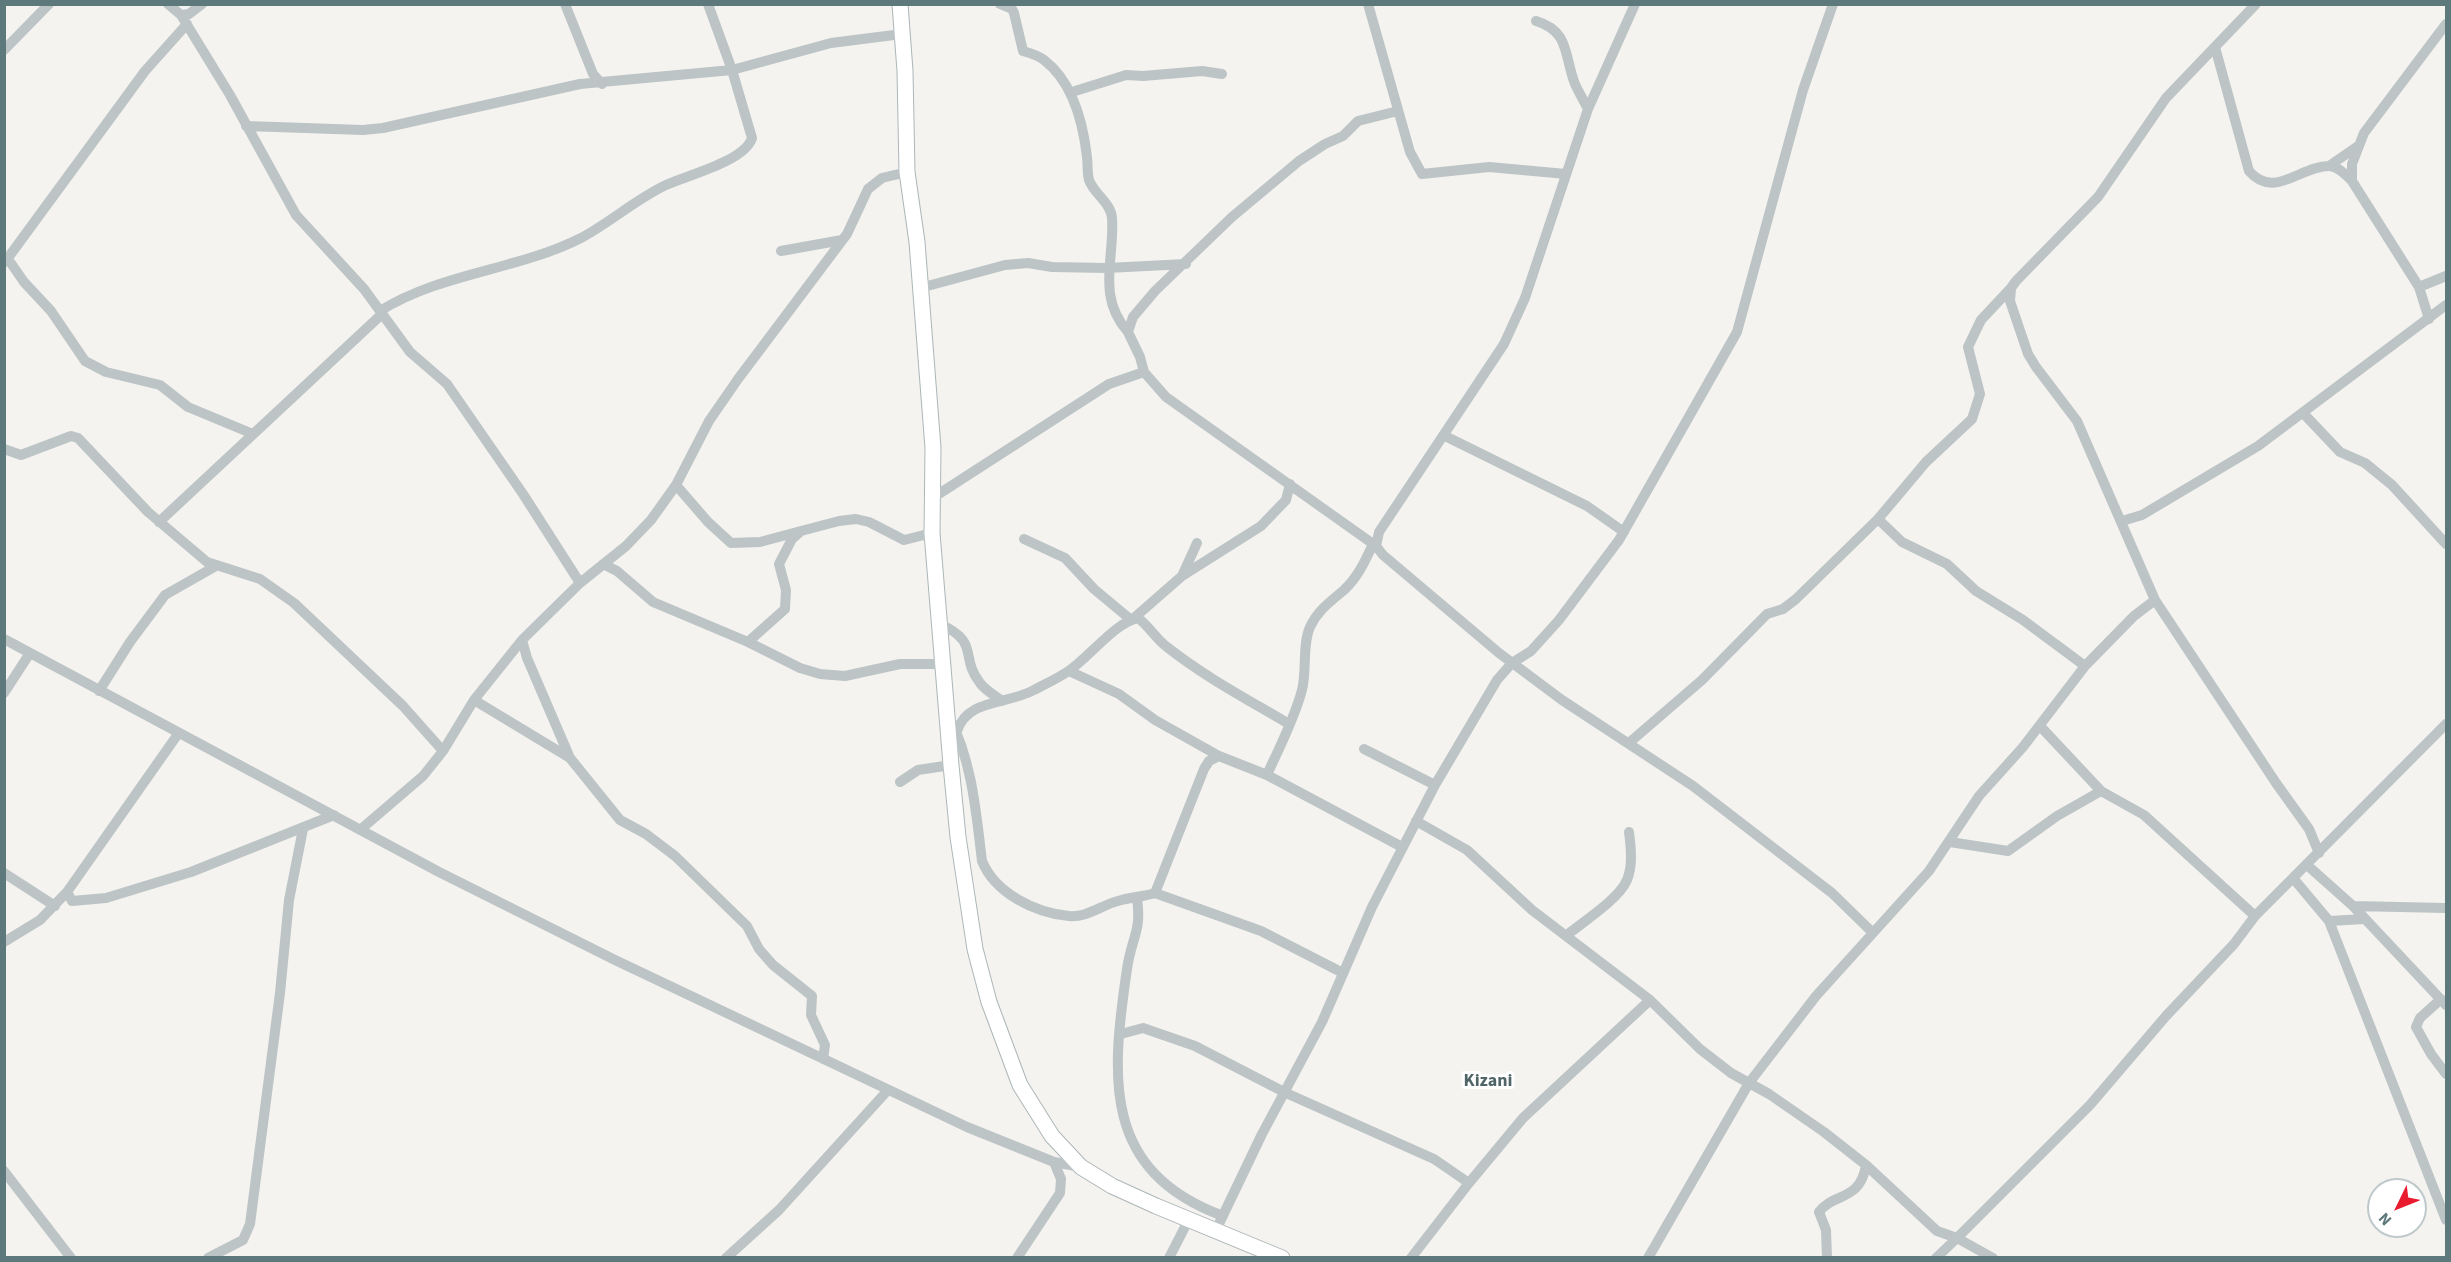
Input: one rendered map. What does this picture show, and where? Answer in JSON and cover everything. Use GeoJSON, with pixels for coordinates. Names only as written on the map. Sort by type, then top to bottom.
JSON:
{"type":"FeatureCollection","features":[{"type":"Feature","properties":{"kind":"main road"},"geometry":{"type":"LineString","coordinates":[[900,4],[907,172],[920,288],[933,448],[932,533],[951,765],[958,837],[974,938],[989,1002],[1020,1085],[1052,1136],[1081,1167],[1112,1186],[1282,1257]]}},
{"type":"Feature","properties":{"kind":"street"},"geometry":{"type":"LineString","coordinates":[[4,50],[49,4]]}},
{"type":"Feature","properties":{"kind":"street"},"geometry":{"type":"LineString","coordinates":[[168,4],[184,20],[296,215],[364,289],[417,360],[440,376],[447,384],[523,494],[580,583]]}},
{"type":"Feature","properties":{"kind":"street"},"geometry":{"type":"LineString","coordinates":[[202,4],[184,20],[6,260],[51,311],[85,361],[106,372],[160,385],[189,407],[253,434]]}},
{"type":"Feature","properties":{"kind":"street"},"geometry":{"type":"LineString","coordinates":[[565,4],[593,74],[602,84]]}},
{"type":"Feature","properties":{"kind":"street"},"geometry":{"type":"LineString","coordinates":[[159,522],[381,313],[408,297],[581,238],[630,204],[666,185],[743,153],[752,138],[732,70],[708,4]]}},
{"type":"Feature","properties":{"kind":"street"},"geometry":{"type":"LineString","coordinates":[[1000,4],[1012,9],[1014,13],[1023,51],[1044,59],[1072,92],[1087,156],[1088,177],[1093,190],[1109,207],[1113,216],[1107,268],[1112,302],[1120,324],[1128,332]]}},
{"type":"Feature","properties":{"kind":"street"},"geometry":{"type":"LineString","coordinates":[[1368,4],[1410,152],[1422,174],[1489,167],[1566,174]]}},
{"type":"Feature","properties":{"kind":"street"},"geometry":{"type":"LineString","coordinates":[[1267,776],[1303,688],[1308,631],[1312,623],[1327,602],[1344,590],[1358,574],[1375,545],[1379,532],[1504,344],[1526,298],[1588,109],[1635,4]]}},
{"type":"Feature","properties":{"kind":"street"},"geometry":{"type":"LineString","coordinates":[[1216,1230],[1262,1134],[1286,1093],[1402,847],[1435,785],[1497,680],[1512,663],[1531,651],[1559,620],[1586,587],[1624,532],[1737,332],[1803,90],[1833,4]]}},
{"type":"Feature","properties":{"kind":"street"},"geometry":{"type":"LineString","coordinates":[[1630,742],[1702,680],[1760,621],[1797,599],[1878,519],[1926,462],[1972,419],[1980,394],[1968,347],[1981,320],[2098,197],[2166,98],[2256,4]]}},
{"type":"Feature","properties":{"kind":"street"},"geometry":{"type":"LineString","coordinates":[[1536,21],[1550,25],[1559,34],[1575,84],[1588,109]]}},
{"type":"Feature","properties":{"kind":"street"},"geometry":{"type":"LineString","coordinates":[[2352,181],[2352,164],[2358,146],[2446,24]]}},
{"type":"Feature","properties":{"kind":"street"},"geometry":{"type":"LineString","coordinates":[[246,126],[363,130],[383,128],[580,84],[602,84],[732,70],[772,61],[803,49],[857,38],[902,34]]}},
{"type":"Feature","properties":{"kind":"street"},"geometry":{"type":"LineString","coordinates":[[2215,47],[2249,171],[2256,178],[2264,183],[2275,183],[2329,166],[2358,146]]}},
{"type":"Feature","properties":{"kind":"street"},"geometry":{"type":"LineString","coordinates":[[1072,92],[1126,75],[1143,76],[1202,71],[1222,74]]}},
{"type":"Feature","properties":{"kind":"street"},"geometry":{"type":"LineString","coordinates":[[1398,111],[1358,121],[1343,136],[1325,144],[1299,161],[1232,217],[1155,291],[1132,317],[1128,332],[1140,357],[1144,372],[1167,397],[1375,545],[1383,555],[1512,663],[1590,720],[1630,742],[1693,786],[1823,886],[1872,932]]}},
{"type":"Feature","properties":{"kind":"street"},"geometry":{"type":"LineString","coordinates":[[2329,166],[2340,170],[2352,181],[2418,287],[2429,319]]}},
{"type":"Feature","properties":{"kind":"street"},"geometry":{"type":"LineString","coordinates":[[360,830],[405,794],[443,751],[474,700],[522,640],[580,583],[651,520],[676,485],[709,421],[842,240],[874,182],[907,172]]}},
{"type":"Feature","properties":{"kind":"street"},"geometry":{"type":"LineString","coordinates":[[781,250],[793,251],[842,240]]}},
{"type":"Feature","properties":{"kind":"street"},"geometry":{"type":"LineString","coordinates":[[920,288],[1005,266],[1028,263],[1052,267],[1107,268],[1185,264]]}},
{"type":"Feature","properties":{"kind":"street"},"geometry":{"type":"LineString","coordinates":[[2418,287],[2446,276]]}},
{"type":"Feature","properties":{"kind":"street"},"geometry":{"type":"LineString","coordinates":[[2011,288],[2010,301],[2028,354],[2036,368],[2077,421],[2155,600],[2309,829],[2319,853]]}},
{"type":"Feature","properties":{"kind":"street"},"geometry":{"type":"LineString","coordinates":[[2122,521],[2142,515],[2258,446],[2446,305]]}},
{"type":"Feature","properties":{"kind":"street"},"geometry":{"type":"LineString","coordinates":[[931,498],[1109,384],[1144,372]]}},
{"type":"Feature","properties":{"kind":"street"},"geometry":{"type":"LineString","coordinates":[[2303,413],[2340,452],[2365,463],[2392,485],[2446,543]]}},
{"type":"Feature","properties":{"kind":"street"},"geometry":{"type":"LineString","coordinates":[[4,449],[21,455],[71,436],[78,438],[159,522],[191,550],[216,566],[244,573],[276,588],[403,706],[443,751]]}},
{"type":"Feature","properties":{"kind":"street"},"geometry":{"type":"LineString","coordinates":[[1444,436],[1587,506],[1624,532]]}},
{"type":"Feature","properties":{"kind":"street"},"geometry":{"type":"LineString","coordinates":[[957,731],[960,721],[972,709],[1026,694],[1069,671],[1182,576],[1261,526],[1286,500],[1290,483]]}},
{"type":"Feature","properties":{"kind":"street"},"geometry":{"type":"LineString","coordinates":[[676,485],[731,543],[760,542],[856,519],[869,522],[904,540],[932,533]]}},
{"type":"Feature","properties":{"kind":"street"},"geometry":{"type":"LineString","coordinates":[[1878,519],[1902,542],[1947,564],[1976,591],[2023,620],[2085,666]]}},
{"type":"Feature","properties":{"kind":"street"},"geometry":{"type":"LineString","coordinates":[[748,642],[785,609],[786,590],[779,564],[792,539],[801,531]]}},
{"type":"Feature","properties":{"kind":"street"},"geometry":{"type":"LineString","coordinates":[[1024,539],[1065,558],[1094,589],[1132,619],[1138,618],[1148,625],[1165,646],[1205,674],[1289,724]]}},
{"type":"Feature","properties":{"kind":"street"},"geometry":{"type":"LineString","coordinates":[[1182,576],[1197,543]]}},
{"type":"Feature","properties":{"kind":"street"},"geometry":{"type":"LineString","coordinates":[[603,564],[617,571],[653,602],[748,642],[771,655],[820,674],[845,676],[900,664],[944,664]]}},
{"type":"Feature","properties":{"kind":"street"},"geometry":{"type":"LineString","coordinates":[[99,691],[130,642],[165,595],[216,566]]}},
{"type":"Feature","properties":{"kind":"street"},"geometry":{"type":"LineString","coordinates":[[1653,1256],[1749,1083],[1826,984],[1929,871],[1979,795],[2040,726],[2085,666],[2134,616],[2155,600]]}},
{"type":"Feature","properties":{"kind":"street"},"geometry":{"type":"LineString","coordinates":[[940,624],[957,632],[964,639],[978,681],[1002,700]]}},
{"type":"Feature","properties":{"kind":"street"},"geometry":{"type":"LineString","coordinates":[[4,639],[360,830],[615,960],[967,1127],[1054,1162],[1081,1167]]}},
{"type":"Feature","properties":{"kind":"street"},"geometry":{"type":"LineString","coordinates":[[522,640],[526,658],[570,758],[620,820],[646,834],[675,856],[747,926],[759,949],[773,965],[808,991],[813,1000],[812,1021],[825,1045],[823,1059]]}},
{"type":"Feature","properties":{"kind":"street"},"geometry":{"type":"LineString","coordinates":[[4,693],[30,653]]}},
{"type":"Feature","properties":{"kind":"street"},"geometry":{"type":"LineString","coordinates":[[1069,671],[1119,694],[1155,720],[1205,748],[1214,758],[1267,776],[1402,847]]}},
{"type":"Feature","properties":{"kind":"street"},"geometry":{"type":"LineString","coordinates":[[474,700],[570,758]]}},
{"type":"Feature","properties":{"kind":"street"},"geometry":{"type":"LineString","coordinates":[[948,715],[957,731],[967,760],[982,861],[988,874],[1003,890],[1020,900],[1070,916],[1084,915],[1120,900],[1155,893],[1261,931],[1343,973]]}},
{"type":"Feature","properties":{"kind":"street"},"geometry":{"type":"LineString","coordinates":[[1939,1255],[2090,1105],[2166,1016],[2234,944],[2255,916],[2446,724]]}},
{"type":"Feature","properties":{"kind":"street"},"geometry":{"type":"LineString","coordinates":[[2040,726],[2101,791],[2144,815],[2255,916]]}},
{"type":"Feature","properties":{"kind":"street"},"geometry":{"type":"LineString","coordinates":[[4,942],[40,920],[67,892],[178,734]]}},
{"type":"Feature","properties":{"kind":"street"},"geometry":{"type":"LineString","coordinates":[[1364,750],[1435,785]]}},
{"type":"Feature","properties":{"kind":"street"},"geometry":{"type":"LineString","coordinates":[[1155,893],[1214,758]]}},
{"type":"Feature","properties":{"kind":"street"},"geometry":{"type":"LineString","coordinates":[[900,782],[918,770],[951,765]]}},
{"type":"Feature","properties":{"kind":"street"},"geometry":{"type":"LineString","coordinates":[[1950,842],[2008,851],[2057,816],[2101,791]]}},
{"type":"Feature","properties":{"kind":"street"},"geometry":{"type":"LineString","coordinates":[[67,892],[72,901],[106,898],[191,872],[334,815]]}},
{"type":"Feature","properties":{"kind":"street"},"geometry":{"type":"LineString","coordinates":[[1416,821],[1467,850],[1532,910],[1650,1000],[1700,1050],[1824,1132],[1866,1165],[1937,1231],[1957,1238],[1993,1257]]}},
{"type":"Feature","properties":{"kind":"street"},"geometry":{"type":"LineString","coordinates":[[208,1257],[243,1240],[250,1224],[280,993],[289,900],[303,829]]}},
{"type":"Feature","properties":{"kind":"street"},"geometry":{"type":"LineString","coordinates":[[1567,935],[1617,893],[1627,881],[1631,859],[1629,832]]}},
{"type":"Feature","properties":{"kind":"street"},"geometry":{"type":"LineString","coordinates":[[2307,865],[2353,906],[2444,1002],[2420,1018],[2416,1027],[2446,1074]]}},
{"type":"Feature","properties":{"kind":"street"},"geometry":{"type":"LineString","coordinates":[[4,873],[55,906]]}},
{"type":"Feature","properties":{"kind":"street"},"geometry":{"type":"LineString","coordinates":[[2293,878],[2329,921],[2446,1220]]}},
{"type":"Feature","properties":{"kind":"street"},"geometry":{"type":"LineString","coordinates":[[1137,898],[1140,920],[1127,968],[1116,1067],[1119,1099],[1138,1156],[1149,1170],[1194,1205],[1223,1216]]}},
{"type":"Feature","properties":{"kind":"street"},"geometry":{"type":"LineString","coordinates":[[2353,906],[2446,908]]}},
{"type":"Feature","properties":{"kind":"street"},"geometry":{"type":"LineString","coordinates":[[2329,921],[2364,919]]}},
{"type":"Feature","properties":{"kind":"street"},"geometry":{"type":"LineString","coordinates":[[1411,1257],[1523,1118],[1650,1000]]}},
{"type":"Feature","properties":{"kind":"street"},"geometry":{"type":"LineString","coordinates":[[1121,1034],[1134,1028],[1143,1028],[1195,1046],[1286,1093],[1434,1159],[1469,1183]]}},
{"type":"Feature","properties":{"kind":"street"},"geometry":{"type":"LineString","coordinates":[[726,1257],[779,1210],[888,1090]]}},
{"type":"Feature","properties":{"kind":"street"},"geometry":{"type":"LineString","coordinates":[[1017,1257],[1060,1193],[1061,1179],[1054,1162]]}},
{"type":"Feature","properties":{"kind":"street"},"geometry":{"type":"LineString","coordinates":[[1827,1257],[1826,1230],[1819,1212],[1822,1207],[1849,1195],[1864,1177],[1866,1165]]}},
{"type":"Feature","properties":{"kind":"street"},"geometry":{"type":"LineString","coordinates":[[4,1171],[70,1257]]}},
{"type":"Feature","properties":{"kind":"street"},"geometry":{"type":"LineString","coordinates":[[1169,1257],[1189,1219]]}},
{"type":"Feature","properties":{"kind":"street"},"geometry":{"type":"LineString","coordinates":[[1937,1231],[1939,1255]]}},
{"type":"Feature","properties":{"kind":"district","name":"Kizani"},"geometry":{"type":"Point","coordinates":[1488,1082]}}]}
